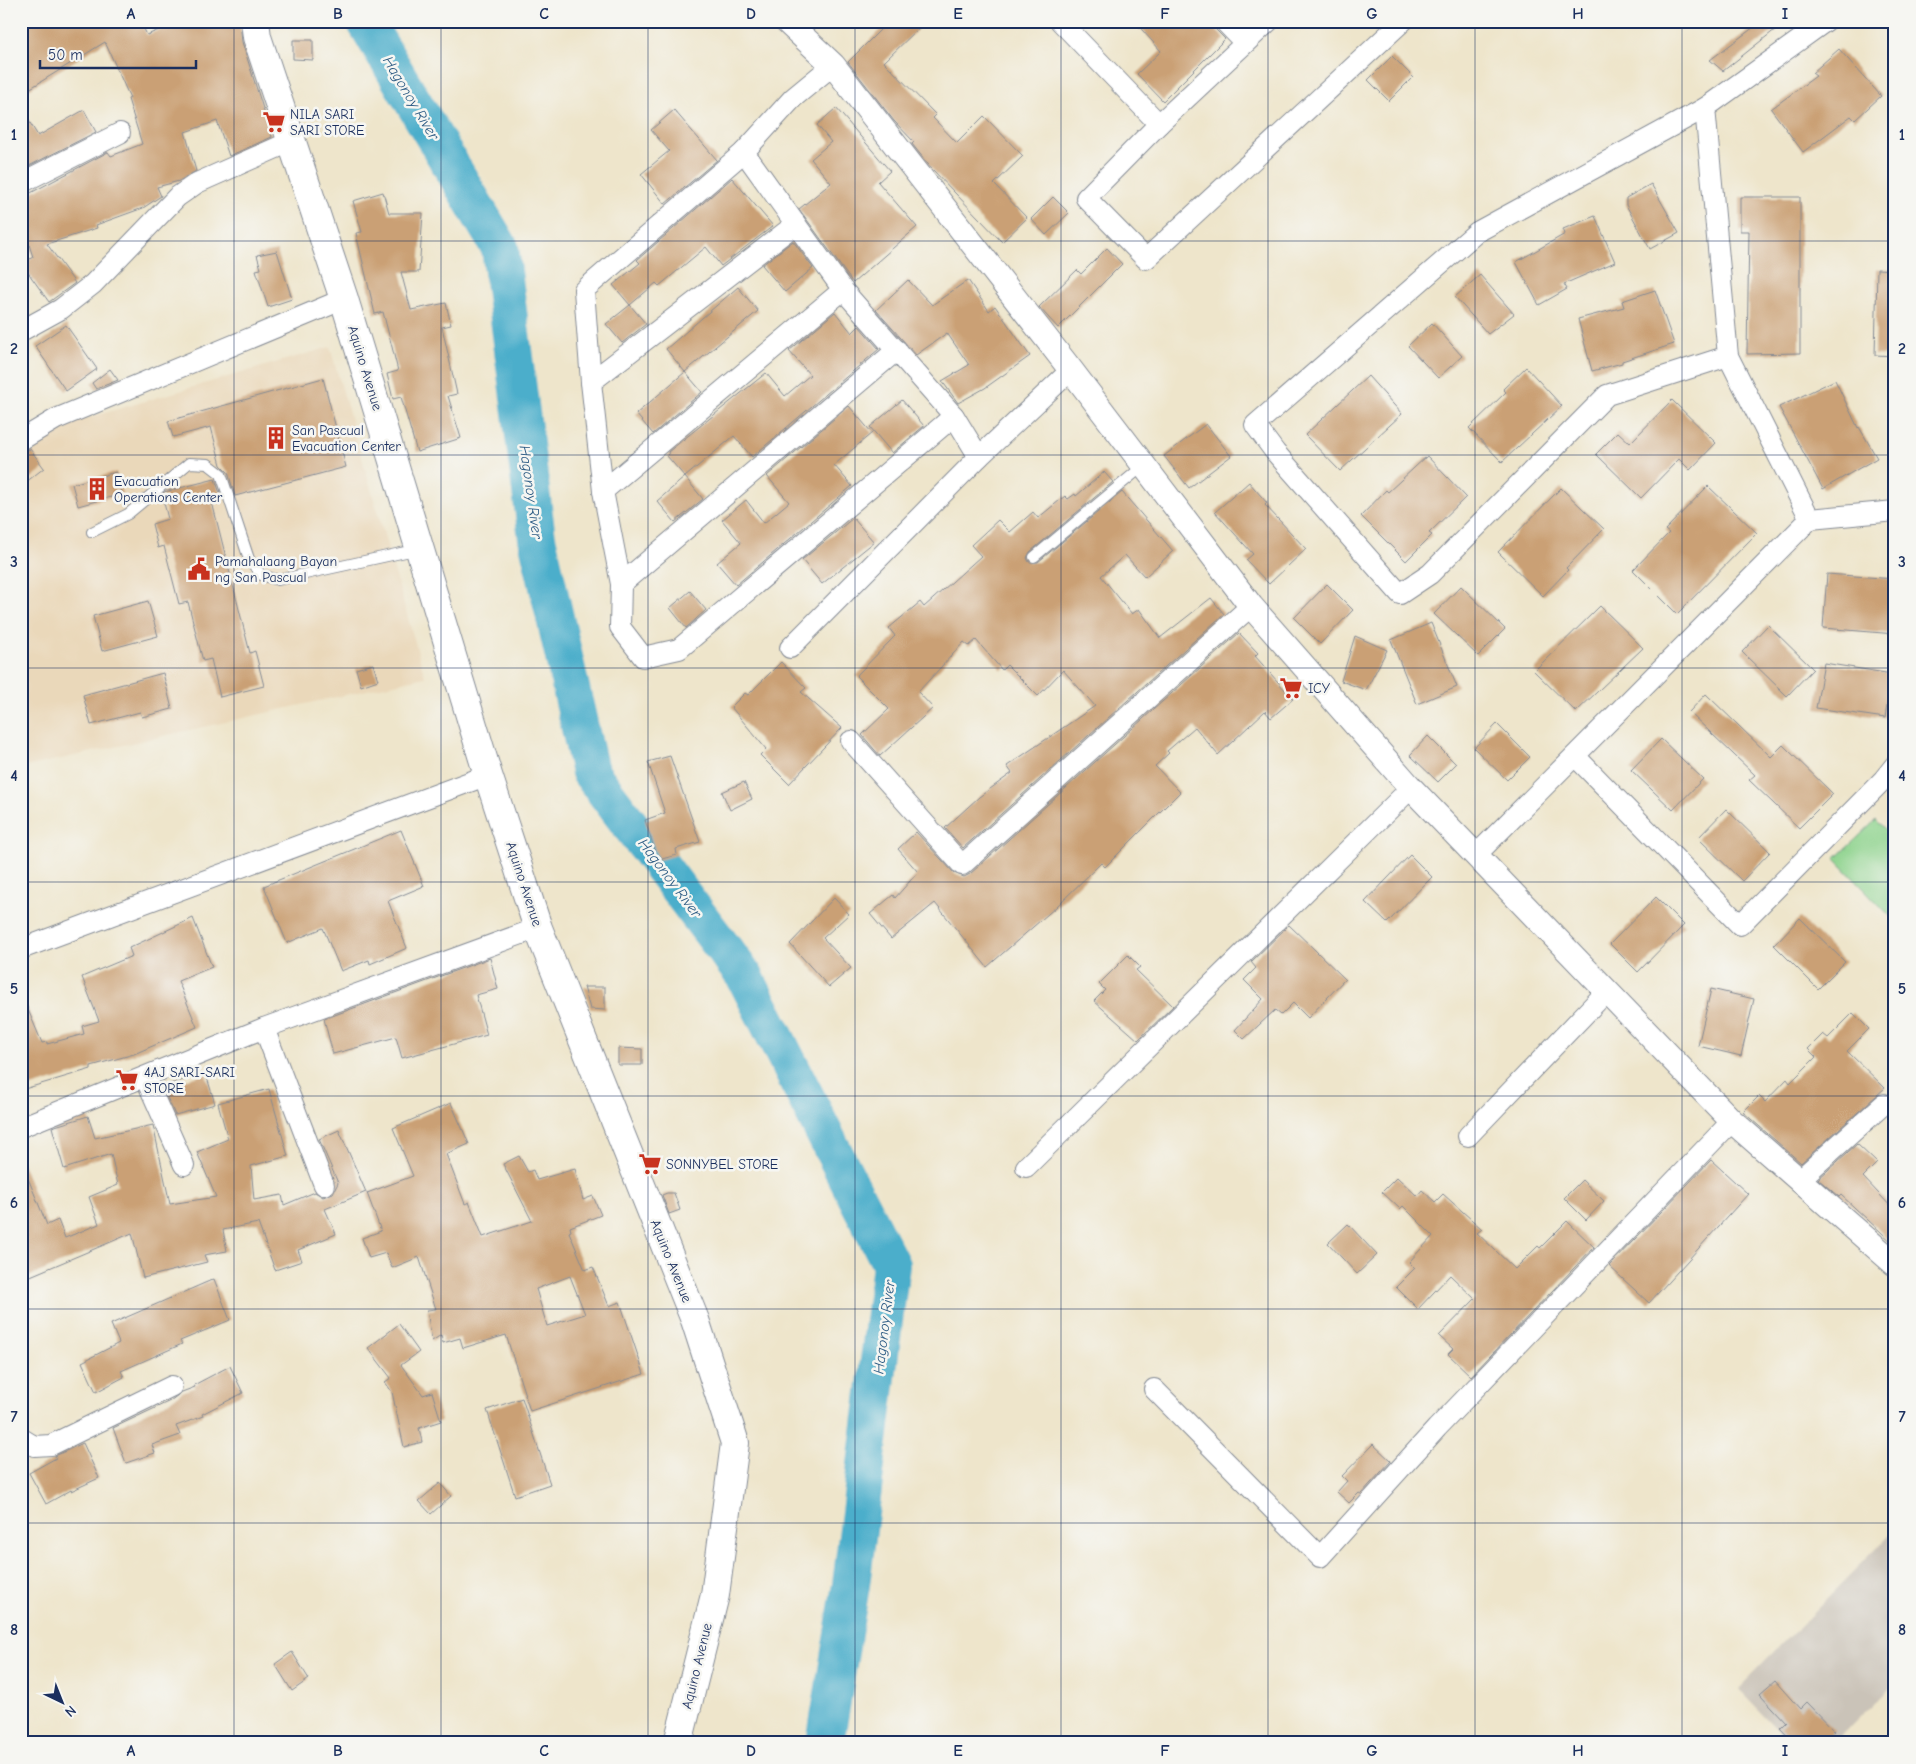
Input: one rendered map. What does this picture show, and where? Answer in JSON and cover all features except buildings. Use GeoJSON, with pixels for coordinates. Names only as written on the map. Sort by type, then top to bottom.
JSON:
{"type":"FeatureCollection","features":[{"type":"Feature","properties":{"kind":"main road","name":"Aquino Avenue"},"geometry":{"type":"LineString","coordinates":[[254,21],[257,37],[344,299],[488,775],[538,928],[695,1320],[735,1443],[715,1595],[678,1743]]}},
{"type":"Feature","properties":{"kind":"street"},"geometry":{"type":"LineString","coordinates":[[786,21],[833,66],[1071,370],[1142,466],[1251,606],[1411,788],[1732,1121],[1798,1181],[1895,1264]]}},
{"type":"Feature","properties":{"kind":"street"},"geometry":{"type":"LineString","coordinates":[[1060,21],[1159,124]]}},
{"type":"Feature","properties":{"kind":"street"},"geometry":{"type":"LineString","coordinates":[[1224,21],[1245,43]]}},
{"type":"Feature","properties":{"kind":"street"},"geometry":{"type":"LineString","coordinates":[[1269,21],[1159,124],[1086,198],[1146,259],[1403,21]]}},
{"type":"Feature","properties":{"kind":"street"},"geometry":{"type":"LineString","coordinates":[[1728,356],[1607,395],[1430,574],[1400,594],[1275,452],[1255,425],[1477,232],[1705,108],[1826,21]]}},
{"type":"Feature","properties":{"kind":"street"},"geometry":{"type":"LineString","coordinates":[[833,66],[793,98],[744,152],[584,290],[591,382],[603,492],[621,584],[620,627],[644,657],[679,649],[954,416]]}},
{"type":"Feature","properties":{"kind":"street"},"geometry":{"type":"LineString","coordinates":[[1705,108],[1728,356],[1810,519]]}},
{"type":"Feature","properties":{"kind":"street"},"geometry":{"type":"LineString","coordinates":[[21,183],[120,133]]}},
{"type":"Feature","properties":{"kind":"street"},"geometry":{"type":"LineString","coordinates":[[21,332],[61,309],[93,284],[177,197],[197,183],[292,142]]}},
{"type":"Feature","properties":{"kind":"street"},"geometry":{"type":"LineString","coordinates":[[744,152],[843,290],[898,350],[954,416],[979,457]]}},
{"type":"Feature","properties":{"kind":"street"},"geometry":{"type":"LineString","coordinates":[[591,382],[796,224]]}},
{"type":"Feature","properties":{"kind":"street"},"geometry":{"type":"LineString","coordinates":[[603,492],[843,290]]}},
{"type":"Feature","properties":{"kind":"street"},"geometry":{"type":"LineString","coordinates":[[21,440],[56,419],[344,299]]}},
{"type":"Feature","properties":{"kind":"street"},"geometry":{"type":"LineString","coordinates":[[621,584],[898,350]]}},
{"type":"Feature","properties":{"kind":"street"},"geometry":{"type":"LineString","coordinates":[[790,648],[979,457],[1071,370]]}},
{"type":"Feature","properties":{"kind":"street"},"geometry":{"type":"LineString","coordinates":[[1476,855],[1810,519],[1895,511]]}},
{"type":"Feature","properties":{"kind":"street"},"geometry":{"type":"LineString","coordinates":[[851,741],[962,865],[1251,606]]}},
{"type":"Feature","properties":{"kind":"street"},"geometry":{"type":"LineString","coordinates":[[1575,756],[1740,925],[1891,775]]}},
{"type":"Feature","properties":{"kind":"street"},"geometry":{"type":"LineString","coordinates":[[21,949],[488,775]]}},
{"type":"Feature","properties":{"kind":"street"},"geometry":{"type":"LineString","coordinates":[[1026,1167],[1411,788]]}},
{"type":"Feature","properties":{"kind":"street"},"geometry":{"type":"LineString","coordinates":[[21,1127],[264,1028],[538,928]]}},
{"type":"Feature","properties":{"kind":"street"},"geometry":{"type":"LineString","coordinates":[[1468,1136],[1607,991]]}},
{"type":"Feature","properties":{"kind":"street"},"geometry":{"type":"LineString","coordinates":[[264,1028],[324,1185]]}},
{"type":"Feature","properties":{"kind":"street"},"geometry":{"type":"LineString","coordinates":[[145,1077],[184,1165]]}},
{"type":"Feature","properties":{"kind":"street"},"geometry":{"type":"LineString","coordinates":[[1798,1181],[1884,1104]]}},
{"type":"Feature","properties":{"kind":"street"},"geometry":{"type":"LineString","coordinates":[[1154,1389],[1320,1557],[1437,1428],[1732,1121]]}},
{"type":"Feature","properties":{"kind":"street"},"geometry":{"type":"LineString","coordinates":[[21,1438],[34,1446],[51,1445],[172,1386]]}},
{"type":"Feature","properties":{"kind":"lane"},"geometry":{"type":"LineString","coordinates":[[92,532],[128,514],[189,463],[208,464],[221,474],[249,559],[261,575],[278,580],[420,549]]}},
{"type":"Feature","properties":{"kind":"lane"},"geometry":{"type":"LineString","coordinates":[[1034,557],[1142,466]]}},
{"type":"Feature","properties":{"kind":"shaded area"},"geometry":{"type":"Polygon","coordinates":[[[330,347],[425,677],[21,768],[21,452],[50,429],[330,347]]]}},
{"type":"Feature","properties":{"kind":"shaded area"},"geometry":{"type":"Polygon","coordinates":[[[1895,1530],[1895,1682],[1834,1743],[1790,1743],[1738,1689],[1895,1530]]]}},
{"type":"Feature","properties":{"kind":"green space"},"geometry":{"type":"Polygon","coordinates":[[[1876,820],[1895,839],[1895,921],[1835,859],[1876,820]]]}},
{"type":"Feature","properties":{"kind":"waterway","name":"Hagonoy River"},"geometry":{"type":"LineString","coordinates":[[365,21],[500,248],[537,538],[590,772],[745,977],[891,1265],[851,1585],[825,1743]]}},
{"type":"Feature","properties":{"kind":"place","name":"NILA SARI SARI STORE"},"geometry":{"type":"Point","coordinates":[274,122]}},
{"type":"Feature","properties":{"kind":"place","name":"San Pascual Evacuation Center"},"geometry":{"type":"Point","coordinates":[276,438]}},
{"type":"Feature","properties":{"kind":"place","name":"Evacuation Operations Center"},"geometry":{"type":"Point","coordinates":[97,489]}},
{"type":"Feature","properties":{"kind":"place","name":"Pamahalaang Bayan ng San Pascual"},"geometry":{"type":"Point","coordinates":[199,569]}},
{"type":"Feature","properties":{"kind":"place","name":"ICY"},"geometry":{"type":"Point","coordinates":[1291,688]}},
{"type":"Feature","properties":{"kind":"place","name":"4AJ SARI-SARI STORE"},"geometry":{"type":"Point","coordinates":[127,1080]}},
{"type":"Feature","properties":{"kind":"place","name":"SONNYBEL STORE"},"geometry":{"type":"Point","coordinates":[650,1164]}}]}
